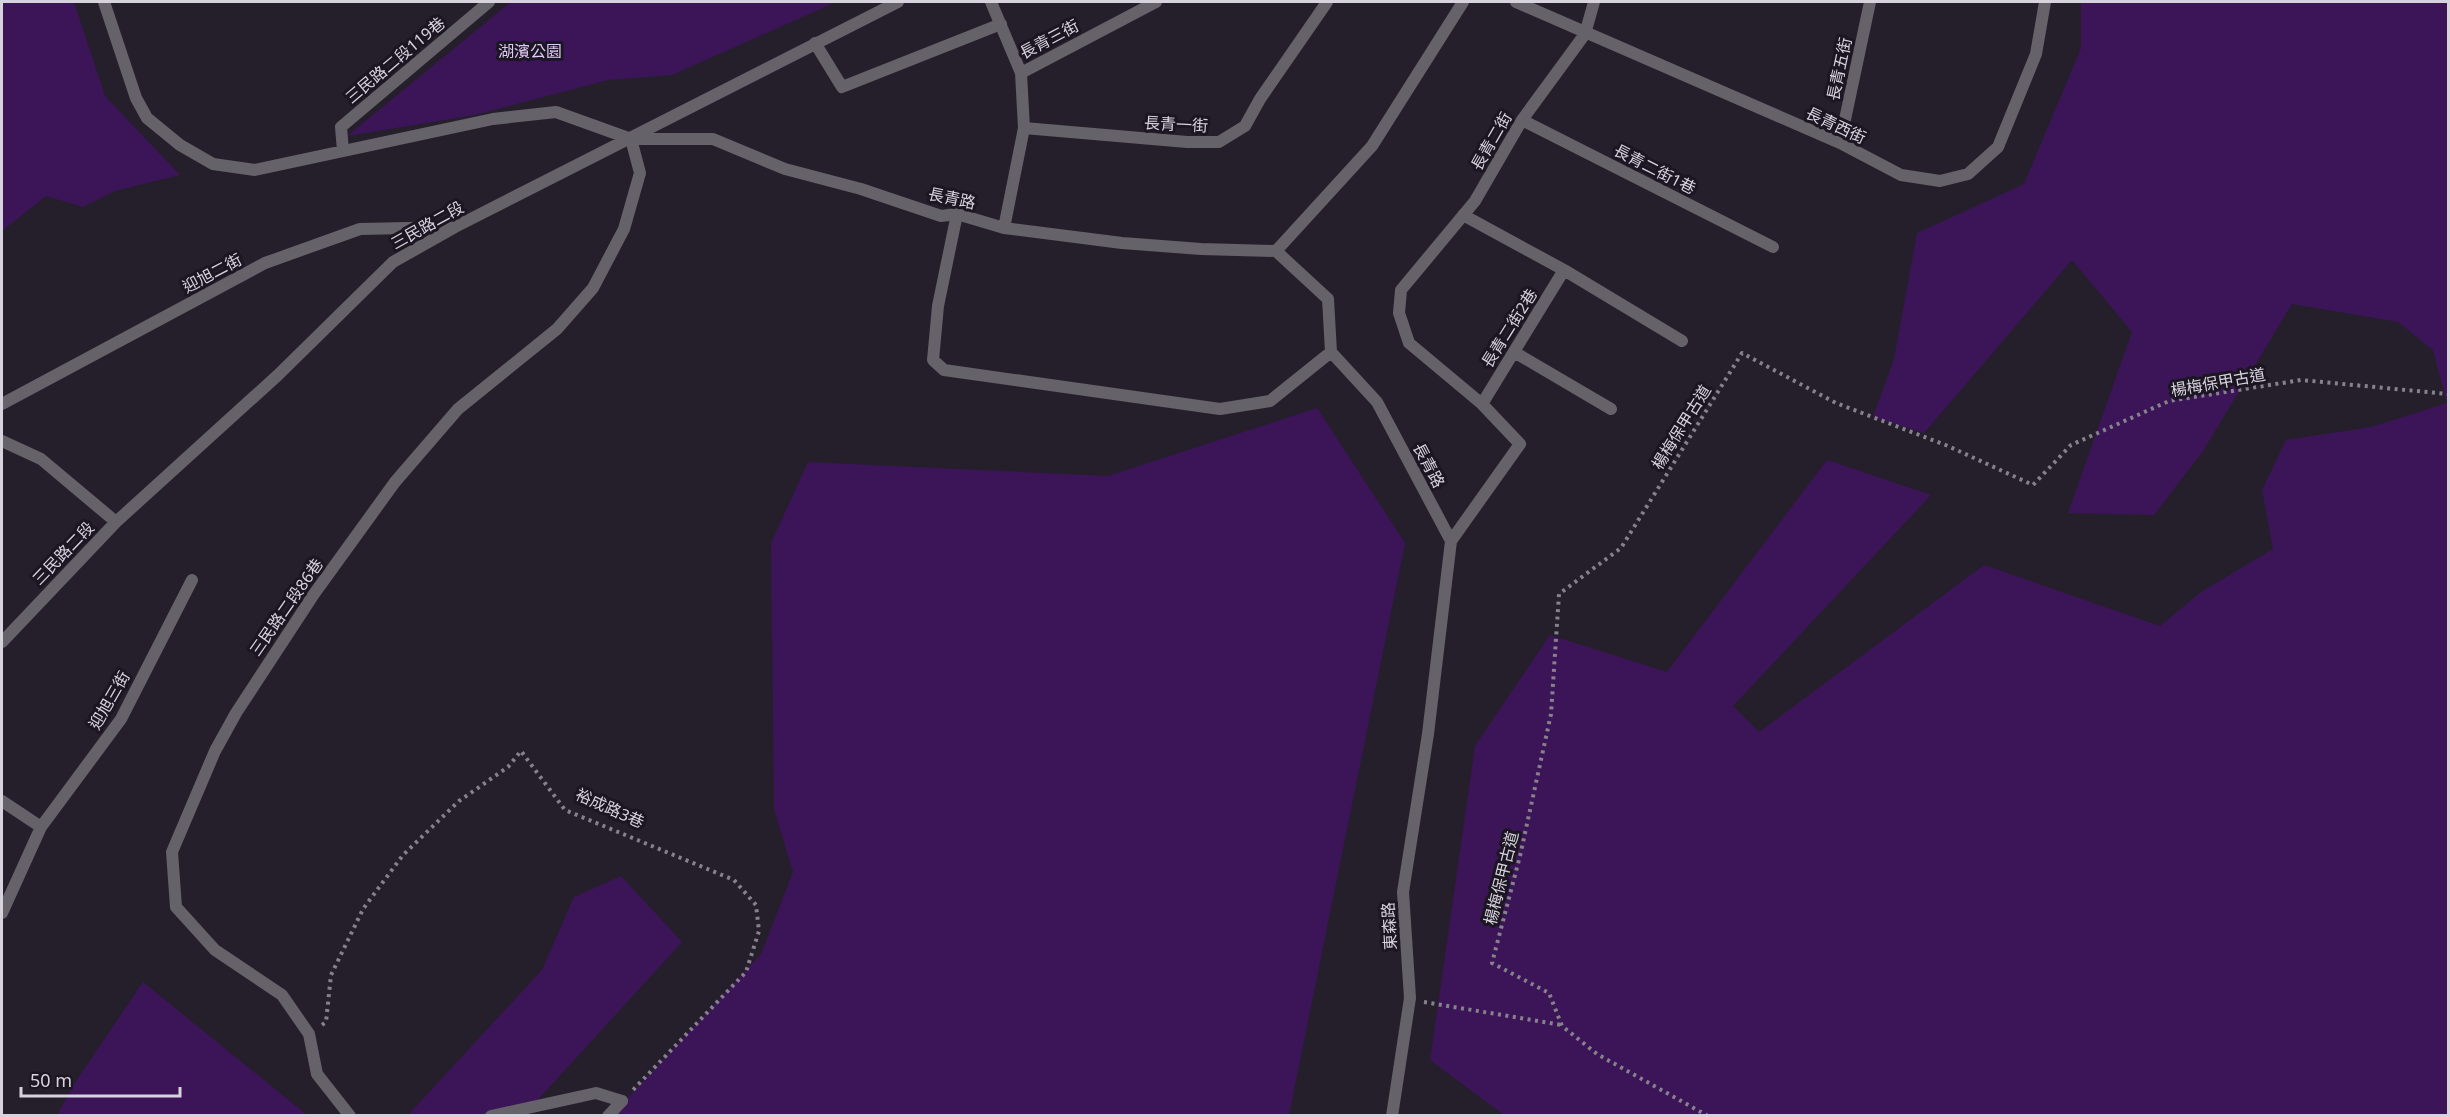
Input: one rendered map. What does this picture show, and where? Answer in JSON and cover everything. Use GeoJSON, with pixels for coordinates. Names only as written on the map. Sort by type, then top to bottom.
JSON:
{"type":"FeatureCollection","features":[{"type":"Feature","properties":{"kind":"street"},"geometry":{"type":"LineString","coordinates":[[104,2],[136,98],[147,118],[180,144],[213,164],[255,170],[493,118],[556,112],[631,139]]}},
{"type":"Feature","properties":{"kind":"street","name":"三民路二段119巷"},"geometry":{"type":"LineString","coordinates":[[343,151],[341,127],[489,2]]}},
{"type":"Feature","properties":{"kind":"street","name":"三民路二段"},"geometry":{"type":"LineString","coordinates":[[2,642],[116,522],[278,375],[393,262],[455,227],[898,2]]}},
{"type":"Feature","properties":{"kind":"street"},"geometry":{"type":"LineString","coordinates":[[991,2],[1022,73],[1024,128],[1004,228]]}},
{"type":"Feature","properties":{"kind":"street","name":"長青三街"},"geometry":{"type":"LineString","coordinates":[[1022,73],[1156,2]]}},
{"type":"Feature","properties":{"kind":"street","name":"長青一街"},"geometry":{"type":"LineString","coordinates":[[1024,128],[1187,142],[1219,142],[1245,126],[1327,2]]}},
{"type":"Feature","properties":{"kind":"street"},"geometry":{"type":"LineString","coordinates":[[957,214],[938,306],[933,360],[944,370],[1220,409],[1270,400],[1331,352],[1328,299],[1276,251],[1372,146],[1463,2]]}},
{"type":"Feature","properties":{"kind":"street","name":"長青西街"},"geometry":{"type":"LineString","coordinates":[[1516,2],[1585,34],[1840,143],[1901,175],[1940,181],[1968,174],[1998,147],[2036,54],[2046,2]]}},
{"type":"Feature","properties":{"kind":"street","name":"長青二街"},"geometry":{"type":"LineString","coordinates":[[1482,404],[1409,343],[1399,314],[1401,290],[1475,201],[1522,120],[1585,34],[1594,2]]}},
{"type":"Feature","properties":{"kind":"street","name":"長青五街"},"geometry":{"type":"LineString","coordinates":[[1840,143],[1870,2]]}},
{"type":"Feature","properties":{"kind":"street"},"geometry":{"type":"LineString","coordinates":[[814,43],[842,87],[1001,24]]}},
{"type":"Feature","properties":{"kind":"street","name":"長青二街1巷"},"geometry":{"type":"LineString","coordinates":[[1522,120],[1773,247]]}},
{"type":"Feature","properties":{"kind":"street","name":"長青路"},"geometry":{"type":"LineString","coordinates":[[631,139],[713,139],[785,169],[861,189],[941,216],[957,214],[1004,228],[1122,243],[1201,249],[1276,251]]}},
{"type":"Feature","properties":{"kind":"street","name":"三民路二段86巷"},"geometry":{"type":"LineString","coordinates":[[350,1116],[317,1074],[309,1034],[282,994],[215,950],[176,907],[172,852],[215,751],[236,712],[308,602],[395,482],[458,409],[557,329],[593,288],[624,229],[640,173],[631,139]]}},
{"type":"Feature","properties":{"kind":"street"},"geometry":{"type":"LineString","coordinates":[[1463,215],[1564,270],[1682,341]]}},
{"type":"Feature","properties":{"kind":"street","name":"迎旭二街"},"geometry":{"type":"LineString","coordinates":[[2,404],[265,263],[360,229],[455,227]]}},
{"type":"Feature","properties":{"kind":"street","name":"長青二街2巷"},"geometry":{"type":"LineString","coordinates":[[1482,404],[1564,270]]}},
{"type":"Feature","properties":{"kind":"street","name":"長青路"},"geometry":{"type":"LineString","coordinates":[[1331,352],[1377,402],[1451,541]]}},
{"type":"Feature","properties":{"kind":"street"},"geometry":{"type":"LineString","coordinates":[[1514,352],[1611,409]]}},
{"type":"Feature","properties":{"kind":"street"},"geometry":{"type":"LineString","coordinates":[[1451,541],[1520,444],[1482,404]]}},
{"type":"Feature","properties":{"kind":"street"},"geometry":{"type":"LineString","coordinates":[[2,441],[41,459],[116,522]]}},
{"type":"Feature","properties":{"kind":"street","name":"東森路"},"geometry":{"type":"LineString","coordinates":[[1392,1116],[1410,998],[1403,892],[1428,734],[1451,541]]}},
{"type":"Feature","properties":{"kind":"street","name":"迎旭三街"},"geometry":{"type":"LineString","coordinates":[[2,914],[41,827],[121,719],[192,580]]}},
{"type":"Feature","properties":{"kind":"street"},"geometry":{"type":"LineString","coordinates":[[2,801],[41,827]]}},
{"type":"Feature","properties":{"kind":"street"},"geometry":{"type":"LineString","coordinates":[[491,1116],[596,1093],[622,1101],[608,1116]]}},
{"type":"Feature","properties":{"kind":"path","name":"楊梅保甲古道"},"geometry":{"type":"LineString","coordinates":[[1708,1116],[1597,1054],[1562,1026],[1549,993],[1492,963],[1520,856],[1551,714],[1559,594],[1621,548],[1742,353],[1836,403],[1948,446],[2032,485],[2071,446],[2169,401],[2301,380],[2448,394]]}},
{"type":"Feature","properties":{"kind":"path","name":"裕成路3巷"},"geometry":{"type":"LineString","coordinates":[[309,1034],[326,1022],[331,975],[363,909],[404,855],[459,801],[508,767],[521,751],[565,810],[734,880],[756,905],[759,931],[746,972],[622,1101]]}},
{"type":"Feature","properties":{"kind":"path"},"geometry":{"type":"LineString","coordinates":[[1410,998],[1434,1005],[1562,1026]]}},
{"type":"Feature","properties":{"kind":"green space"},"geometry":{"type":"Polygon","coordinates":[[[2,2],[74,2],[105,96],[180,175],[115,191],[83,207],[46,196],[2,231],[2,2]]]}},
{"type":"Feature","properties":{"kind":"green space","name":"湖濱公園"},"geometry":{"type":"Polygon","coordinates":[[[511,2],[836,2],[672,75],[608,80],[475,115],[347,136],[511,2]]]}},
{"type":"Feature","properties":{"kind":"green space"},"geometry":{"type":"Polygon","coordinates":[[[2081,2],[2448,2],[2448,1115],[1504,1115],[1430,1060],[1475,746],[1550,635],[1667,672],[1827,460],[1931,495],[1733,706],[1759,732],[1984,565],[2160,626],[2201,592],[2273,549],[2262,490],[2286,440],[2371,427],[2447,403],[2433,350],[2398,322],[2292,304],[2203,451],[2154,515],[2068,513],[2132,332],[2072,260],[1924,433],[1873,417],[1894,359],[1917,233],[2024,184],[2081,48],[2081,2]]]}},
{"type":"Feature","properties":{"kind":"green space"},"geometry":{"type":"Polygon","coordinates":[[[1317,408],[1405,543],[1289,1115],[611,1116],[761,954],[793,872],[774,809],[771,543],[808,462],[1108,476],[1317,408]]]}},
{"type":"Feature","properties":{"kind":"green space"},"geometry":{"type":"Polygon","coordinates":[[[621,876],[682,942],[524,1115],[407,1116],[542,970],[574,897],[621,876]]]}},
{"type":"Feature","properties":{"kind":"green space"},"geometry":{"type":"Polygon","coordinates":[[[143,982],[307,1115],[57,1115],[76,1081],[143,982]]]}}]}
